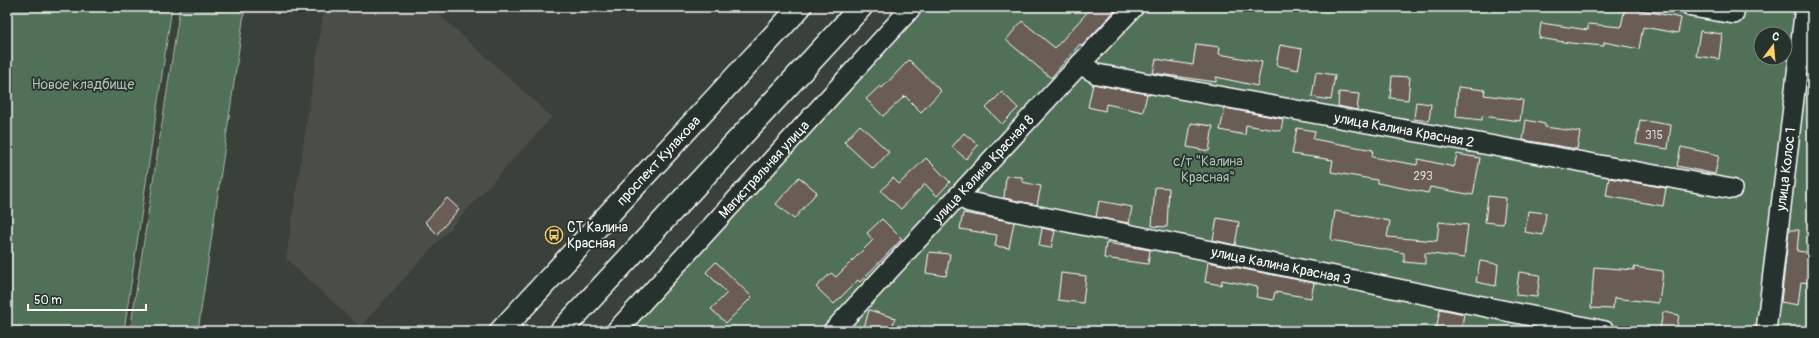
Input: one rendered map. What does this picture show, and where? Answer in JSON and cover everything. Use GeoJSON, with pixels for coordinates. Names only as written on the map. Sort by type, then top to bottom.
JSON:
{"type":"FeatureCollection","features":[{"type":"Feature","properties":{"kind":"main road","name":"проспект Кулакова"},"geometry":{"type":"LineString","coordinates":[[500,331],[800,7]]}},
{"type":"Feature","properties":{"kind":"main road"},"geometry":{"type":"LineString","coordinates":[[561,331],[861,7]]}},
{"type":"Feature","properties":{"kind":"street","name":"Магистральная улица"},"geometry":{"type":"LineString","coordinates":[[616,331],[912,7]]}},
{"type":"Feature","properties":{"kind":"street","name":"улица Калина Красная 8"},"geometry":{"type":"LineString","coordinates":[[833,331],[1134,7]]}},
{"type":"Feature","properties":{"kind":"street"},"geometry":{"type":"LineString","coordinates":[[1692,7],[1734,14]]}},
{"type":"Feature","properties":{"kind":"street","name":"улица Колос 1"},"geometry":{"type":"LineString","coordinates":[[1766,331],[1805,7]]}},
{"type":"Feature","properties":{"kind":"street","name":"улица Калина Красная 2"},"geometry":{"type":"LineString","coordinates":[[1080,64],[1097,74],[1732,189]]}},
{"type":"Feature","properties":{"kind":"street","name":"улица Калина Красная 3"},"geometry":{"type":"LineString","coordinates":[[958,196],[969,202],[1605,331]]}},
{"type":"Feature","properties":{"kind":"shaded area"},"geometry":{"type":"Polygon","coordinates":[[[324,7],[431,7],[552,117],[360,327],[286,259],[324,7]]]}},
{"type":"Feature","properties":{"kind":"green space","name":"Новое кладбище"},"geometry":{"type":"Polygon","coordinates":[[[7,7],[172,7],[124,331],[7,331],[7,7]]]}},
{"type":"Feature","properties":{"kind":"green space"},"geometry":{"type":"Polygon","coordinates":[[[180,7],[245,7],[198,331],[130,331],[180,7]]]}},
{"type":"Feature","properties":{"kind":"green space","name":"с/т \"Калина Красная\""},"geometry":{"type":"Polygon","coordinates":[[[905,7],[1812,7],[1812,331],[618,331],[905,7]]]}},
{"type":"Feature","properties":{"kind":"building"},"geometry":{"type":"Polygon","coordinates":[[[1092,7],[1118,7],[1082,46],[1080,44],[1051,78],[1006,40],[1022,21],[1055,48],[1092,7]]]}},
{"type":"Feature","properties":{"kind":"building"},"geometry":{"type":"Polygon","coordinates":[[[1625,7],[1681,18],[1678,33],[1643,27],[1639,49],[1604,42],[1604,46],[1539,38],[1541,23],[1588,30],[1588,24],[1621,27],[1625,7]]]}},
{"type":"Feature","properties":{"kind":"building"},"geometry":{"type":"Polygon","coordinates":[[[1700,31],[1722,34],[1719,59],[1696,56],[1700,31]]]}},
{"type":"Feature","properties":{"kind":"building"},"geometry":{"type":"Polygon","coordinates":[[[1196,44],[1220,47],[1219,54],[1262,62],[1257,86],[1216,77],[1216,82],[1153,73],[1156,59],[1193,65],[1196,44]]]}},
{"type":"Feature","properties":{"kind":"building"},"geometry":{"type":"Polygon","coordinates":[[[1280,45],[1302,49],[1298,70],[1276,65],[1280,45]]]}},
{"type":"Feature","properties":{"kind":"building"},"geometry":{"type":"Polygon","coordinates":[[[909,60],[941,91],[921,112],[905,96],[883,116],[866,99],[880,86],[882,88],[909,60]]]}},
{"type":"Feature","properties":{"kind":"building"},"geometry":{"type":"Polygon","coordinates":[[[1316,72],[1335,75],[1331,100],[1312,97],[1316,72]]]}},
{"type":"Feature","properties":{"kind":"building"},"geometry":{"type":"Polygon","coordinates":[[[1392,76],[1410,77],[1408,100],[1390,98],[1392,76]]]}},
{"type":"Feature","properties":{"kind":"building"},"geometry":{"type":"Polygon","coordinates":[[[1093,84],[1147,94],[1143,112],[1106,104],[1105,111],[1088,107],[1093,84]]]}},
{"type":"Feature","properties":{"kind":"building"},"geometry":{"type":"Polygon","coordinates":[[[1458,87],[1485,90],[1484,95],[1523,100],[1520,121],[1482,116],[1482,120],[1456,117],[1458,87]]]}},
{"type":"Feature","properties":{"kind":"building"},"geometry":{"type":"Polygon","coordinates":[[[1002,92],[1018,108],[1002,124],[986,108],[1002,92]]]}},
{"type":"Feature","properties":{"kind":"building"},"geometry":{"type":"Polygon","coordinates":[[[1339,92],[1359,94],[1357,110],[1338,106],[1339,92]]]}},
{"type":"Feature","properties":{"kind":"building"},"geometry":{"type":"Polygon","coordinates":[[[1416,102],[1431,104],[1429,121],[1414,119],[1416,102]]]}},
{"type":"Feature","properties":{"kind":"building"},"geometry":{"type":"Polygon","coordinates":[[[1225,108],[1283,119],[1281,131],[1246,125],[1245,135],[1220,130],[1225,108]]]}},
{"type":"Feature","properties":{"kind":"building"},"geometry":{"type":"Polygon","coordinates":[[[1526,120],[1545,124],[1545,127],[1580,132],[1577,149],[1523,140],[1526,120]]]}},
{"type":"Feature","properties":{"kind":"building"},"geometry":{"type":"Polygon","coordinates":[[[1640,120],[1671,125],[1668,149],[1636,144],[1640,120]]]}},
{"type":"Feature","properties":{"kind":"building"},"geometry":{"type":"Polygon","coordinates":[[[1191,123],[1213,126],[1209,151],[1187,147],[1191,123]]]}},
{"type":"Feature","properties":{"kind":"building"},"geometry":{"type":"Polygon","coordinates":[[[860,125],[889,152],[873,169],[844,142],[860,125]]]}},
{"type":"Feature","properties":{"kind":"building"},"geometry":{"type":"Polygon","coordinates":[[[1297,128],[1315,131],[1313,139],[1373,150],[1372,157],[1417,165],[1418,159],[1454,167],[1457,154],[1480,158],[1473,195],[1430,187],[1428,193],[1377,183],[1377,180],[1331,172],[1333,160],[1292,154],[1297,128]]]}},
{"type":"Feature","properties":{"kind":"building"},"geometry":{"type":"Polygon","coordinates":[[[964,133],[978,145],[966,159],[952,147],[964,133]]]}},
{"type":"Feature","properties":{"kind":"building"},"geometry":{"type":"Polygon","coordinates":[[[1681,147],[1719,155],[1715,174],[1677,166],[1681,147]]]}},
{"type":"Feature","properties":{"kind":"building"},"geometry":{"type":"Polygon","coordinates":[[[926,158],[950,182],[937,196],[925,184],[901,209],[881,191],[893,178],[899,184],[926,158]]]}},
{"type":"Feature","properties":{"kind":"building"},"geometry":{"type":"Polygon","coordinates":[[[1006,176],[1022,177],[1022,182],[1041,186],[1037,205],[1004,198],[1006,176]]]}},
{"type":"Feature","properties":{"kind":"building"},"geometry":{"type":"Polygon","coordinates":[[[799,177],[817,192],[794,219],[776,204],[799,177]]]}},
{"type":"Feature","properties":{"kind":"building"},"geometry":{"type":"Polygon","coordinates":[[[1609,178],[1666,188],[1663,206],[1606,196],[1609,178]]]}},
{"type":"Feature","properties":{"kind":"building"},"geometry":{"type":"Polygon","coordinates":[[[1155,187],[1169,188],[1167,227],[1152,226],[1155,187]]]}},
{"type":"Feature","properties":{"kind":"building"},"geometry":{"type":"Polygon","coordinates":[[[1488,196],[1506,198],[1503,224],[1485,222],[1488,196]]]}},
{"type":"Feature","properties":{"kind":"building"},"geometry":{"type":"Polygon","coordinates":[[[447,198],[459,209],[437,234],[425,222],[447,198]]]}},
{"type":"Feature","properties":{"kind":"building"},"geometry":{"type":"Polygon","coordinates":[[[1099,201],[1132,207],[1129,223],[1096,217],[1099,201]]]}},
{"type":"Feature","properties":{"kind":"building"},"geometry":{"type":"Polygon","coordinates":[[[1335,211],[1390,221],[1387,237],[1437,241],[1439,222],[1468,225],[1464,258],[1425,253],[1425,264],[1404,262],[1404,253],[1331,240],[1335,211]]]}},
{"type":"Feature","properties":{"kind":"building"},"geometry":{"type":"Polygon","coordinates":[[[1528,211],[1546,213],[1543,235],[1525,232],[1528,211]]]}},
{"type":"Feature","properties":{"kind":"building"},"geometry":{"type":"Polygon","coordinates":[[[963,213],[1014,222],[1009,248],[995,246],[997,235],[960,229],[963,213]]]}},
{"type":"Feature","properties":{"kind":"building"},"geometry":{"type":"Polygon","coordinates":[[[1217,218],[1239,222],[1235,245],[1213,240],[1217,218]]]}},
{"type":"Feature","properties":{"kind":"building"},"geometry":{"type":"Polygon","coordinates":[[[882,219],[902,239],[860,282],[858,280],[834,304],[816,287],[831,273],[836,277],[873,240],[867,233],[882,219]]]}},
{"type":"Feature","properties":{"kind":"building"},"geometry":{"type":"Polygon","coordinates":[[[1042,228],[1055,231],[1051,248],[1039,246],[1042,228]]]}},
{"type":"Feature","properties":{"kind":"building"},"geometry":{"type":"Polygon","coordinates":[[[1789,230],[1799,230],[1797,251],[1812,253],[1810,283],[1801,282],[1798,305],[1781,302],[1789,230]]]}},
{"type":"Feature","properties":{"kind":"building"},"geometry":{"type":"Polygon","coordinates":[[[1106,243],[1150,250],[1148,264],[1104,258],[1106,243]]]}},
{"type":"Feature","properties":{"kind":"building"},"geometry":{"type":"Polygon","coordinates":[[[929,252],[950,254],[946,276],[926,273],[929,252]]]}},
{"type":"Feature","properties":{"kind":"building"},"geometry":{"type":"Polygon","coordinates":[[[1480,261],[1498,264],[1496,286],[1476,282],[1480,261]]]}},
{"type":"Feature","properties":{"kind":"building"},"geometry":{"type":"Polygon","coordinates":[[[716,262],[752,297],[726,323],[711,309],[727,293],[706,272],[716,262]]]}},
{"type":"Feature","properties":{"kind":"building"},"geometry":{"type":"Polygon","coordinates":[[[1208,262],[1314,283],[1311,298],[1275,292],[1273,300],[1256,297],[1258,287],[1222,280],[1221,285],[1205,282],[1208,262]]]}},
{"type":"Feature","properties":{"kind":"building"},"geometry":{"type":"Polygon","coordinates":[[[1594,267],[1634,270],[1634,267],[1663,271],[1659,303],[1614,298],[1613,309],[1591,308],[1594,267]]]}},
{"type":"Feature","properties":{"kind":"building"},"geometry":{"type":"Polygon","coordinates":[[[1519,272],[1540,275],[1537,297],[1516,295],[1519,272]]]}},
{"type":"Feature","properties":{"kind":"building"},"geometry":{"type":"Polygon","coordinates":[[[1061,273],[1086,276],[1083,303],[1058,300],[1061,273]]]}},
{"type":"Feature","properties":{"kind":"building"},"geometry":{"type":"Polygon","coordinates":[[[1440,309],[1464,314],[1461,331],[1436,331],[1440,309]]]}},
{"type":"Feature","properties":{"kind":"building"},"geometry":{"type":"Polygon","coordinates":[[[869,310],[895,318],[891,331],[863,331],[869,310]]]}},
{"type":"Feature","properties":{"kind":"building"},"geometry":{"type":"Polygon","coordinates":[[[1663,312],[1679,315],[1676,331],[1660,329],[1663,312]]]}},
{"type":"Feature","properties":{"kind":"place","name":"СТ Калина Красная"},"geometry":{"type":"Point","coordinates":[554,235]}}]}
